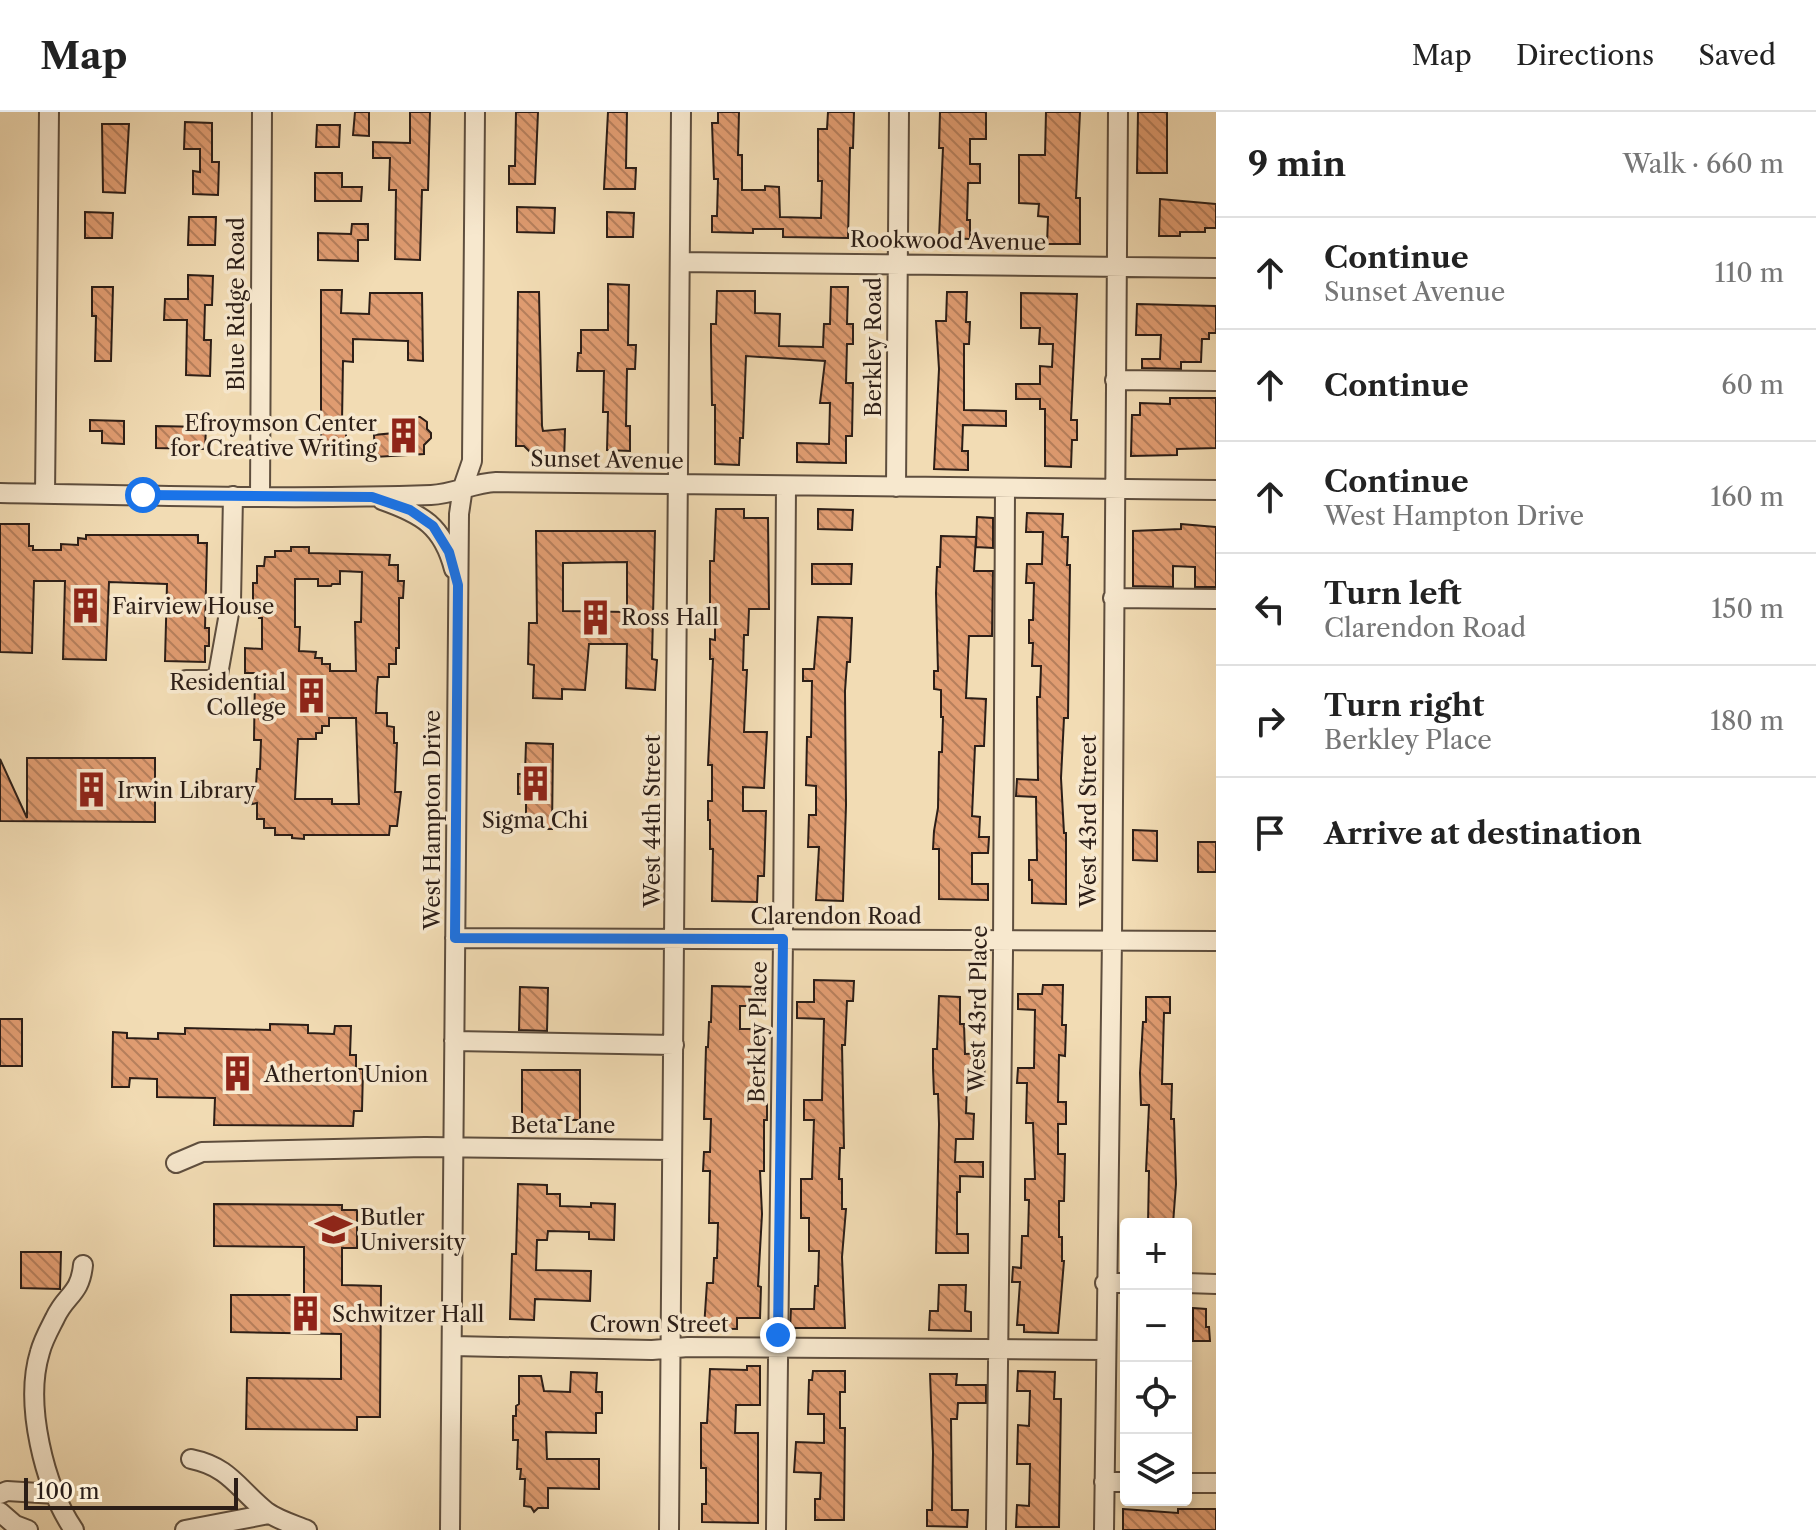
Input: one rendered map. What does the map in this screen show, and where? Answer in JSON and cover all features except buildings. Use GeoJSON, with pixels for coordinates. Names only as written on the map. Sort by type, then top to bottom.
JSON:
{"type":"FeatureCollection","features":[{"type":"Feature","properties":{"kind":"street"},"geometry":{"type":"LineString","coordinates":[[45,494],[49,112]]}},
{"type":"Feature","properties":{"kind":"street","name":"Blue Ridge Road"},"geometry":{"type":"LineString","coordinates":[[260,497],[262,112]]}},
{"type":"Feature","properties":{"kind":"street","name":"West Hampton Drive"},"geometry":{"type":"LineString","coordinates":[[450,1530],[459,514],[463,487],[472,461],[475,112]]}},
{"type":"Feature","properties":{"kind":"street","name":"West 44th Street"},"geometry":{"type":"LineString","coordinates":[[669,1530],[681,112]]}},
{"type":"Feature","properties":{"kind":"street","name":"Berkley Road"},"geometry":{"type":"LineString","coordinates":[[896,487],[899,112]]}},
{"type":"Feature","properties":{"kind":"street","name":"West 43rd Street"},"geometry":{"type":"LineString","coordinates":[[1104,1530],[1118,112]]}},
{"type":"Feature","properties":{"kind":"street","name":"Rookwood Avenue"},"geometry":{"type":"LineString","coordinates":[[680,262],[1216,268]]}},
{"type":"Feature","properties":{"kind":"street"},"geometry":{"type":"LineString","coordinates":[[1115,380],[1216,381]]}},
{"type":"Feature","properties":{"kind":"street","name":"Sunset Avenue"},"geometry":{"type":"LineString","coordinates":[[0,493],[372,497],[443,494],[463,487],[496,482],[1216,490]]}},
{"type":"Feature","properties":{"kind":"street","name":"Berkley Place"},"geometry":{"type":"LineString","coordinates":[[776,1530],[786,486]]}},
{"type":"Feature","properties":{"kind":"street","name":"West 43rd Place"},"geometry":{"type":"LineString","coordinates":[[996,1530],[1005,488]]}},
{"type":"Feature","properties":{"kind":"street"},"geometry":{"type":"LineString","coordinates":[[186,680],[217,680],[231,602],[233,496]]}},
{"type":"Feature","properties":{"kind":"street"},"geometry":{"type":"LineString","coordinates":[[372,497],[410,510],[433,526],[449,552],[458,585]]}},
{"type":"Feature","properties":{"kind":"street"},"geometry":{"type":"LineString","coordinates":[[1113,598],[1216,599]]}},
{"type":"Feature","properties":{"kind":"street","name":"Clarendon Road"},"geometry":{"type":"LineString","coordinates":[[455,938],[1216,941]]}},
{"type":"Feature","properties":{"kind":"street"},"geometry":{"type":"LineString","coordinates":[[454,1041],[674,1045]]}},
{"type":"Feature","properties":{"kind":"street","name":"Beta Lane"},"geometry":{"type":"LineString","coordinates":[[176,1163],[202,1152],[453,1148],[672,1150]]}},
{"type":"Feature","properties":{"kind":"street"},"geometry":{"type":"LineString","coordinates":[[74,1530],[59,1509],[38,1443],[35,1385],[40,1353],[57,1313],[82,1282],[83,1265]]}},
{"type":"Feature","properties":{"kind":"street"},"geometry":{"type":"LineString","coordinates":[[1105,1283],[1120,1283]]}},
{"type":"Feature","properties":{"kind":"street"},"geometry":{"type":"LineString","coordinates":[[1192,1283],[1216,1284]]}},
{"type":"Feature","properties":{"kind":"street","name":"Crown Street"},"geometry":{"type":"LineString","coordinates":[[453,1346],[1105,1350]]}},
{"type":"Feature","properties":{"kind":"street"},"geometry":{"type":"LineString","coordinates":[[191,1459],[211,1463],[229,1474],[269,1514],[307,1530]]}},
{"type":"Feature","properties":{"kind":"street"},"geometry":{"type":"LineString","coordinates":[[1104,1482],[1120,1482]]}},
{"type":"Feature","properties":{"kind":"street"},"geometry":{"type":"LineString","coordinates":[[1192,1483],[1216,1483]]}},
{"type":"Feature","properties":{"kind":"street"},"geometry":{"type":"LineString","coordinates":[[0,1494],[7,1491],[55,1494]]}},
{"type":"Feature","properties":{"kind":"street"},"geometry":{"type":"LineString","coordinates":[[0,1512],[15,1525],[28,1530]]}},
{"type":"Feature","properties":{"kind":"street"},"geometry":{"type":"LineString","coordinates":[[185,1530],[269,1514]]}},
{"type":"Feature","properties":{"kind":"place","name":"Efroymson Center for Creative Writing"},"geometry":{"type":"Point","coordinates":[403,436]}},
{"type":"Feature","properties":{"kind":"place","name":"Fairview House"},"geometry":{"type":"Point","coordinates":[86,606]}},
{"type":"Feature","properties":{"kind":"place","name":"Ross Hall"},"geometry":{"type":"Point","coordinates":[595,617]}},
{"type":"Feature","properties":{"kind":"place","name":"Residential College"},"geometry":{"type":"Point","coordinates":[312,695]}},
{"type":"Feature","properties":{"kind":"place","name":"Sigma Chi"},"geometry":{"type":"Point","coordinates":[535,784]}},
{"type":"Feature","properties":{"kind":"place","name":"Irwin Library"},"geometry":{"type":"Point","coordinates":[91,790]}},
{"type":"Feature","properties":{"kind":"place","name":"Atherton Union"},"geometry":{"type":"Point","coordinates":[238,1074]}},
{"type":"Feature","properties":{"kind":"place","name":"Butler University"},"geometry":{"type":"Point","coordinates":[334,1230]}},
{"type":"Feature","properties":{"kind":"place","name":"Schwitzer Hall"},"geometry":{"type":"Point","coordinates":[306,1314]}},
{"type":"Feature","properties":{"kind":"route"},"geometry":{"type":"LineString","coordinates":[[143,495],[372,497],[410,510],[440,534],[449,552],[458,585],[455,938],[783,939],[778,1335]]}}]}
